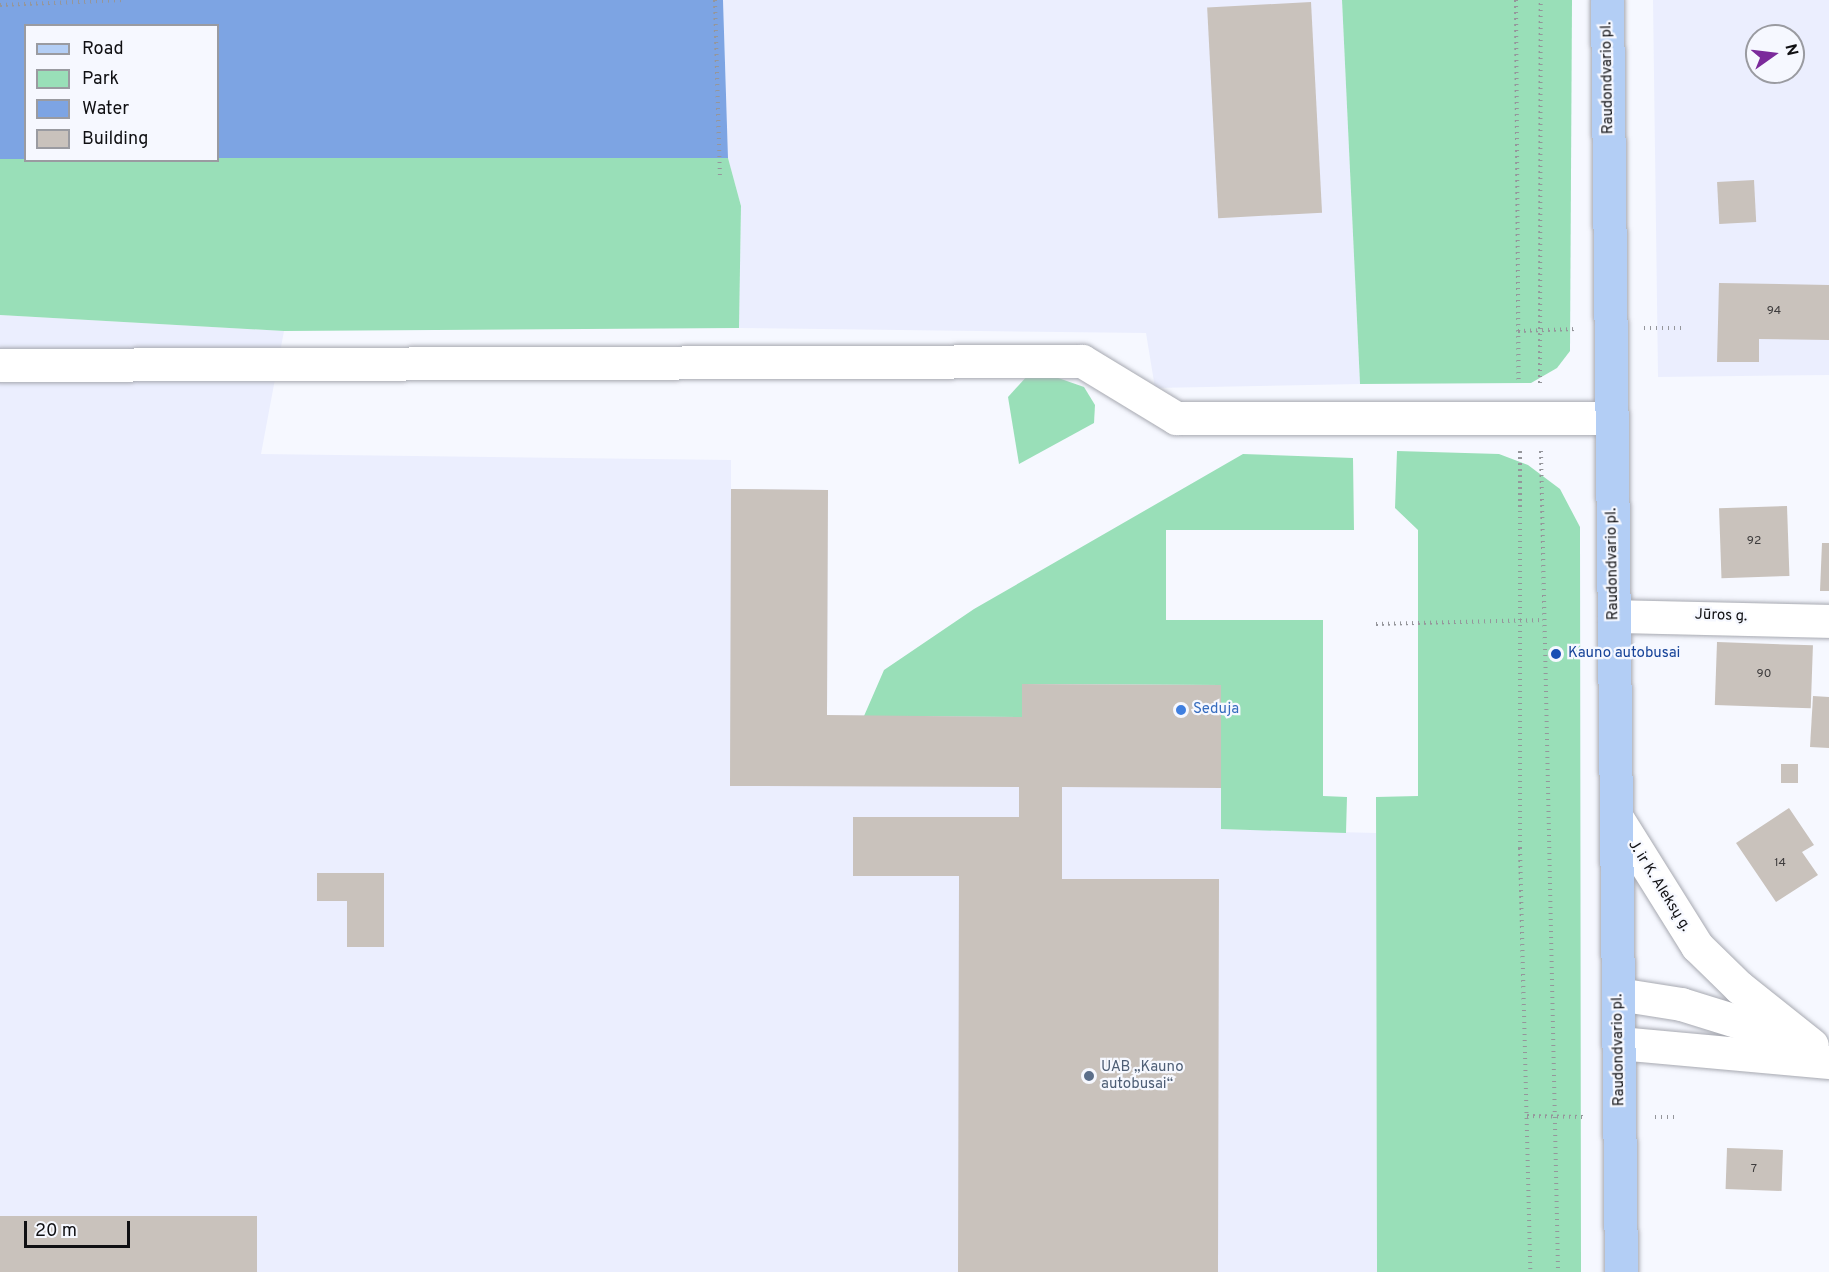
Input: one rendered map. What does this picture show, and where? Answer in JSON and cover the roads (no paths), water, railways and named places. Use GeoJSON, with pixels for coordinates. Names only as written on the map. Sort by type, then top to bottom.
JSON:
{"type":"FeatureCollection","features":[{"type":"Feature","properties":{"kind":"main road","name":"Raudondvario pl."},"geometry":{"type":"LineString","coordinates":[[1607,0],[1620,1272]]}},
{"type":"Feature","properties":{"kind":"street"},"geometry":{"type":"LineString","coordinates":[[0,365],[1082,361],[1176,418],[1612,418]]}},
{"type":"Feature","properties":{"kind":"street","name":"Jūros g."},"geometry":{"type":"LineString","coordinates":[[1614,616],[1829,621]]}},
{"type":"Feature","properties":{"kind":"street","name":"J. ir K. Aleksų g."},"geometry":{"type":"LineString","coordinates":[[1617,818],[1697,946],[1738,987],[1823,1052]]}},
{"type":"Feature","properties":{"kind":"street"},"geometry":{"type":"LineString","coordinates":[[1618,994],[1681,1004],[1823,1052]]}},
{"type":"Feature","properties":{"kind":"street"},"geometry":{"type":"LineString","coordinates":[[1619,1044],[1823,1052]]}},
{"type":"Feature","properties":{"kind":"water"},"geometry":{"type":"Polygon","coordinates":[[[0,0],[723,0],[728,158],[219,158],[219,24],[24,24],[24,159],[0,159],[0,0]]]}},
{"type":"Feature","properties":{"kind":"place","name":"Kauno autobusai"},"geometry":{"type":"Point","coordinates":[1556,654]}},
{"type":"Feature","properties":{"kind":"place","name":"Seduja"},"geometry":{"type":"Point","coordinates":[1181,710]}},
{"type":"Feature","properties":{"kind":"place","name":"UAB „Kauno autobusai“"},"geometry":{"type":"Point","coordinates":[1089,1076]}}]}
